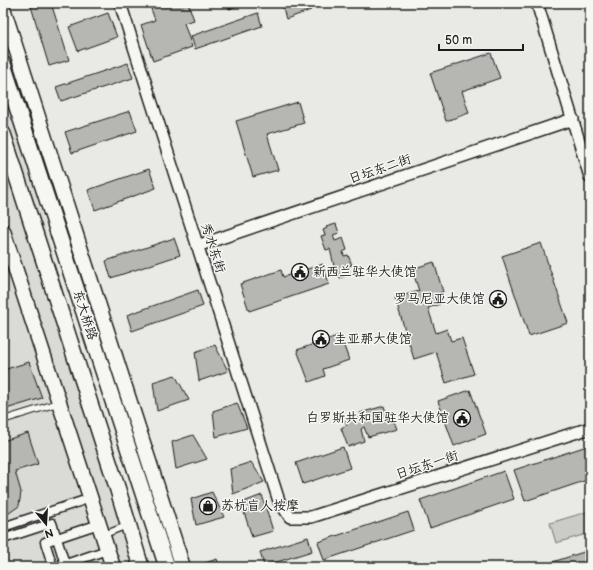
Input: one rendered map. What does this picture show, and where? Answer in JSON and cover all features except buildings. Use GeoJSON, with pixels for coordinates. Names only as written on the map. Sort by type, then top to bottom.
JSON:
{"type":"FeatureCollection","features":[{"type":"Feature","properties":{"kind":"main road","name":"东大桥路"},"geometry":{"type":"LineString","coordinates":[[3,64],[166,567]]}},
{"type":"Feature","properties":{"kind":"main road","name":"东大桥路"},"geometry":{"type":"LineString","coordinates":[[3,134],[129,525],[141,567]]}},
{"type":"Feature","properties":{"kind":"street","name":"秀水东街"},"geometry":{"type":"LineString","coordinates":[[120,3],[279,501]]}},
{"type":"Feature","properties":{"kind":"street"},"geometry":{"type":"LineString","coordinates":[[537,3],[590,176]]}},
{"type":"Feature","properties":{"kind":"street"},"geometry":{"type":"LineString","coordinates":[[3,8],[183,567]]}},
{"type":"Feature","properties":{"kind":"street","name":"日坛东二街"},"geometry":{"type":"LineString","coordinates":[[197,246],[573,119]]}},
{"type":"Feature","properties":{"kind":"street"},"geometry":{"type":"LineString","coordinates":[[3,231],[91,498],[107,550],[109,566]]}},
{"type":"Feature","properties":{"kind":"street","name":"日坛东一街"},"geometry":{"type":"LineString","coordinates":[[279,501],[290,517],[311,517],[590,428]]}},
{"type":"Feature","properties":{"kind":"street"},"geometry":{"type":"LineString","coordinates":[[3,528],[91,498]]}},
{"type":"Feature","properties":{"kind":"street"},"geometry":{"type":"LineString","coordinates":[[3,539],[52,523],[65,566]]}},
{"type":"Feature","properties":{"kind":"street"},"geometry":{"type":"LineString","coordinates":[[101,530],[56,538],[45,542],[54,567],[65,566],[107,550]]}},
{"type":"Feature","properties":{"kind":"lane"},"geometry":{"type":"LineString","coordinates":[[3,420],[60,402]]}},
{"type":"Feature","properties":{"kind":"lane"},"geometry":{"type":"LineString","coordinates":[[101,530],[129,525]]}},
{"type":"Feature","properties":{"kind":"shaded area"},"geometry":{"type":"Polygon","coordinates":[[[3,79],[141,567],[3,567],[3,79]]]}},
{"type":"Feature","properties":{"kind":"shaded area"},"geometry":{"type":"Polygon","coordinates":[[[590,511],[590,533],[556,543],[550,523],[590,511]]]}},
{"type":"Feature","properties":{"kind":"place","name":"新西兰驻华大使馆"},"geometry":{"type":"Point","coordinates":[300,272]}},
{"type":"Feature","properties":{"kind":"place","name":"罗马尼亚大使馆"},"geometry":{"type":"Point","coordinates":[498,299]}},
{"type":"Feature","properties":{"kind":"place","name":"圭亚那大使馆"},"geometry":{"type":"Point","coordinates":[321,339]}},
{"type":"Feature","properties":{"kind":"place","name":"白罗斯共和国驻华大使馆"},"geometry":{"type":"Point","coordinates":[462,418]}},
{"type":"Feature","properties":{"kind":"place","name":"苏杭盲人按摩"},"geometry":{"type":"Point","coordinates":[208,506]}}]}
